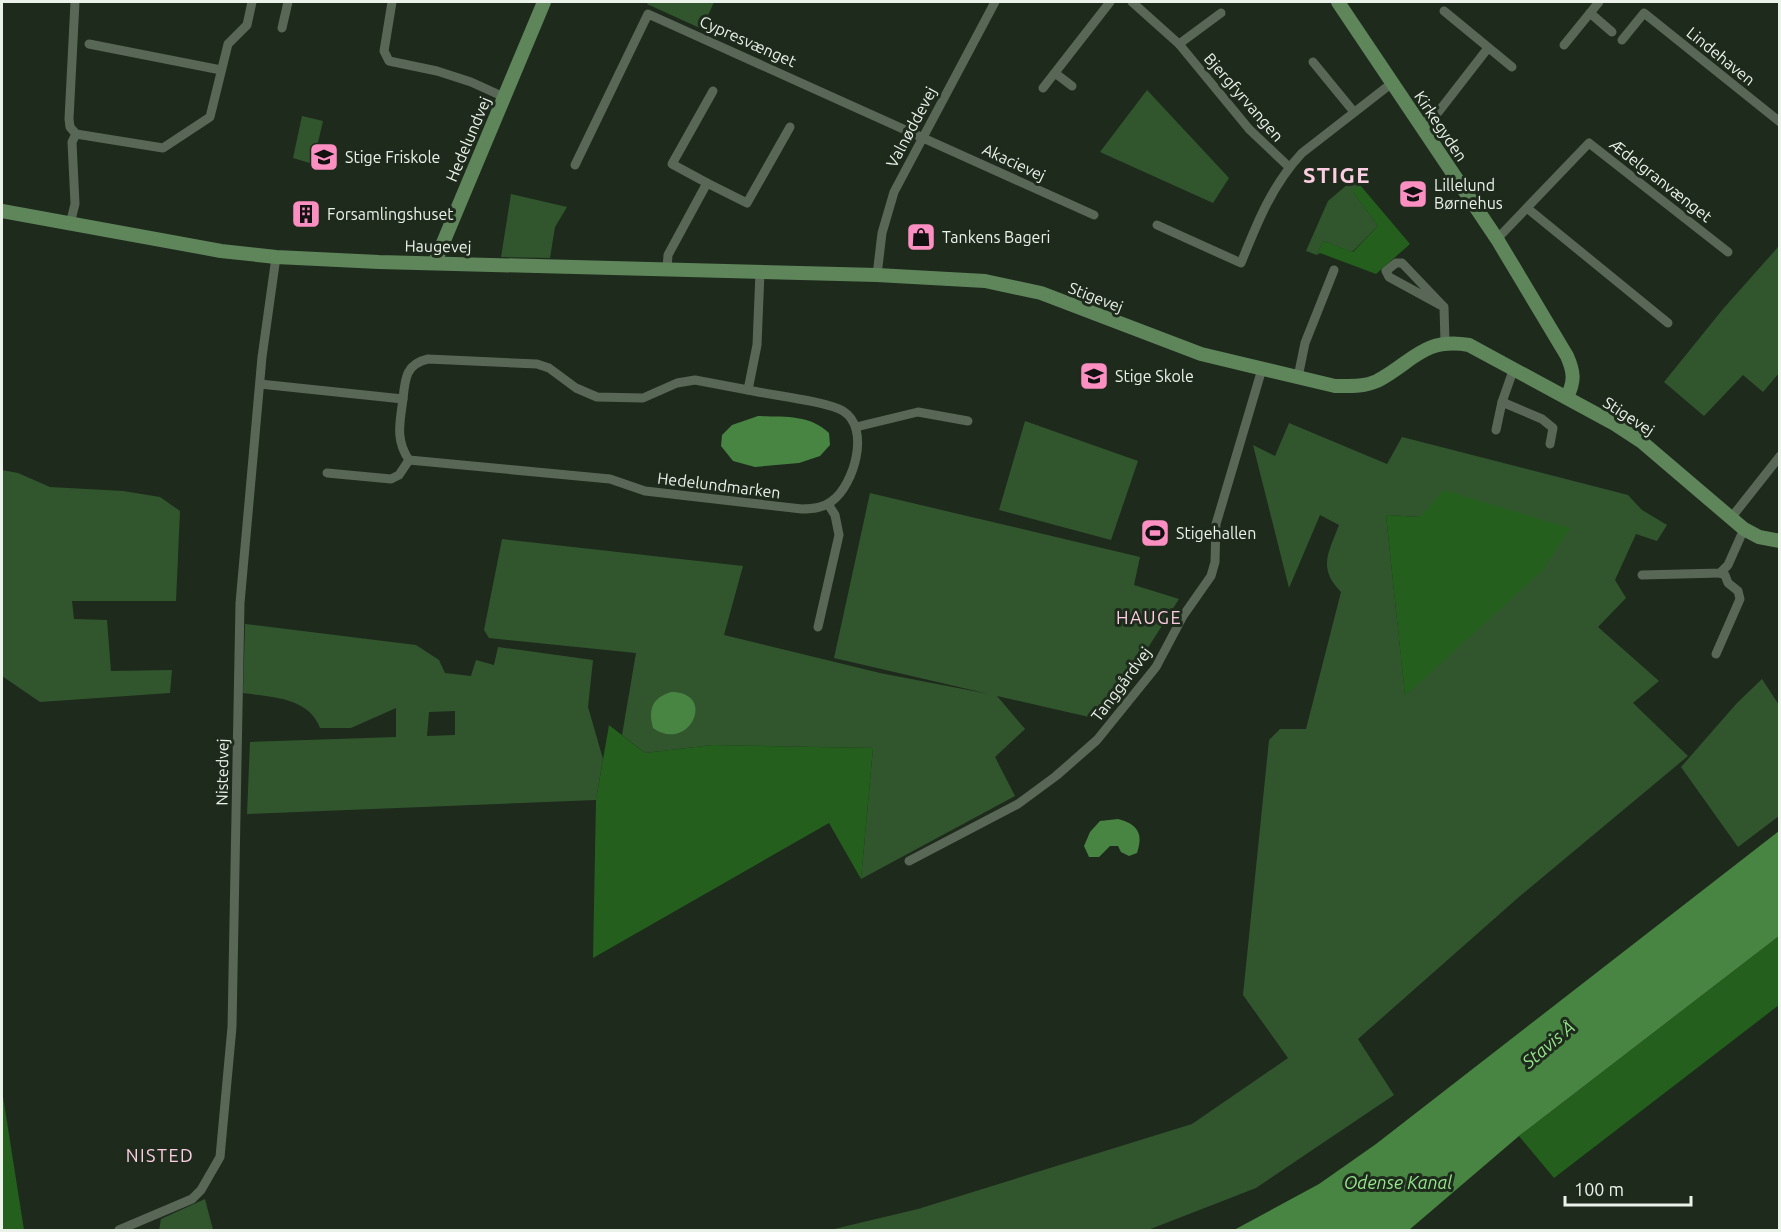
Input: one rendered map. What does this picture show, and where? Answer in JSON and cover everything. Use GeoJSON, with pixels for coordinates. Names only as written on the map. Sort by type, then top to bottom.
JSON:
{"type":"FeatureCollection","features":[{"type":"Feature","properties":{"kind":"street"},"geometry":{"type":"LineString","coordinates":[[75,2],[70,128],[76,134],[163,148],[210,117],[228,44],[247,25],[252,2]]}},
{"type":"Feature","properties":{"kind":"street"},"geometry":{"type":"LineString","coordinates":[[282,28],[288,2]]}},
{"type":"Feature","properties":{"kind":"street","name":"Hedelundvej"},"geometry":{"type":"LineString","coordinates":[[392,2],[384,51],[389,62],[445,74],[504,97]]}},
{"type":"Feature","properties":{"kind":"street","name":"Hedelundvej"},"geometry":{"type":"LineString","coordinates":[[435,262],[544,2]]}},
{"type":"Feature","properties":{"kind":"street","name":"Valnøddevej"},"geometry":{"type":"LineString","coordinates":[[877,274],[882,233],[894,192],[995,2]]}},
{"type":"Feature","properties":{"kind":"street"},"geometry":{"type":"LineString","coordinates":[[1043,88],[1110,2]]}},
{"type":"Feature","properties":{"kind":"street","name":"Bjergfyrvangen"},"geometry":{"type":"LineString","coordinates":[[1132,2],[1179,44],[1249,129],[1289,167]]}},
{"type":"Feature","properties":{"kind":"street","name":"Kirkegyden"},"geometry":{"type":"LineString","coordinates":[[1338,2],[1497,239],[1573,369],[1574,383],[1567,397]]}},
{"type":"Feature","properties":{"kind":"street"},"geometry":{"type":"LineString","coordinates":[[1564,45],[1599,2]]}},
{"type":"Feature","properties":{"kind":"street"},"geometry":{"type":"LineString","coordinates":[[1444,11],[1512,67]]}},
{"type":"Feature","properties":{"kind":"street"},"geometry":{"type":"LineString","coordinates":[[1179,44],[1221,13]]}},
{"type":"Feature","properties":{"kind":"street"},"geometry":{"type":"LineString","coordinates":[[1590,13],[1612,32]]}},
{"type":"Feature","properties":{"kind":"street","name":"Lindehaven"},"geometry":{"type":"LineString","coordinates":[[1622,40],[1644,13],[1779,122]]}},
{"type":"Feature","properties":{"kind":"street","name":"Cypresvænget"},"geometry":{"type":"LineString","coordinates":[[575,165],[648,14],[922,137]]}},
{"type":"Feature","properties":{"kind":"street"},"geometry":{"type":"LineString","coordinates":[[89,45],[221,70]]}},
{"type":"Feature","properties":{"kind":"street"},"geometry":{"type":"LineString","coordinates":[[1420,125],[1436,116],[1488,48]]}},
{"type":"Feature","properties":{"kind":"street"},"geometry":{"type":"LineString","coordinates":[[1313,62],[1354,112]]}},
{"type":"Feature","properties":{"kind":"street"},"geometry":{"type":"LineString","coordinates":[[1054,73],[1072,86]]}},
{"type":"Feature","properties":{"kind":"street"},"geometry":{"type":"LineString","coordinates":[[1156,225],[1241,262],[1263,210],[1289,167],[1302,153],[1392,83]]}},
{"type":"Feature","properties":{"kind":"street"},"geometry":{"type":"LineString","coordinates":[[713,91],[672,164],[747,203],[790,127]]}},
{"type":"Feature","properties":{"kind":"street"},"geometry":{"type":"LineString","coordinates":[[70,224],[75,204],[72,142],[76,134]]}},
{"type":"Feature","properties":{"kind":"street","name":"Akacievej"},"geometry":{"type":"LineString","coordinates":[[922,137],[1094,215]]}},
{"type":"Feature","properties":{"kind":"street","name":"Ædelgranvænget"},"geometry":{"type":"LineString","coordinates":[[1497,239],[1589,143],[1728,252]]}},
{"type":"Feature","properties":{"kind":"street"},"geometry":{"type":"LineString","coordinates":[[667,270],[668,255],[706,183]]}},
{"type":"Feature","properties":{"kind":"street"},"geometry":{"type":"LineString","coordinates":[[1527,208],[1668,323]]}},
{"type":"Feature","properties":{"kind":"street","name":"Haugevej"},"geometry":{"type":"LineString","coordinates":[[2,211],[221,251],[276,257],[379,262],[877,274]]}},
{"type":"Feature","properties":{"kind":"street","name":"Nistedvej"},"geometry":{"type":"LineString","coordinates":[[119,1230],[192,1199],[201,1190],[220,1157],[232,1027],[240,603],[260,384],[276,257]]}},
{"type":"Feature","properties":{"kind":"street"},"geometry":{"type":"LineString","coordinates":[[1444,307],[1389,277],[1386,271],[1396,263],[1402,263],[1444,307],[1445,343]]}},
{"type":"Feature","properties":{"kind":"street"},"geometry":{"type":"LineString","coordinates":[[1298,377],[1305,343],[1334,270]]}},
{"type":"Feature","properties":{"kind":"street"},"geometry":{"type":"LineString","coordinates":[[748,390],[757,345],[760,272]]}},
{"type":"Feature","properties":{"kind":"street","name":"Stigevej"},"geometry":{"type":"LineString","coordinates":[[877,274],[985,281],[1032,291],[1201,354],[1335,386],[1375,382],[1423,349],[1445,343],[1469,345],[1567,397],[1642,442],[1744,530],[1759,537],[1779,541]]}},
{"type":"Feature","properties":{"kind":"street"},"geometry":{"type":"LineString","coordinates":[[327,473],[391,479],[399,475],[409,460],[401,449],[398,438],[407,370],[416,362],[428,359],[537,364],[549,368],[576,388],[597,397],[643,398],[676,383],[695,380],[842,411],[856,428],[857,444],[845,486],[831,502],[839,535],[818,627]]}},
{"type":"Feature","properties":{"kind":"street"},"geometry":{"type":"LineString","coordinates":[[1496,430],[1502,402],[1514,368]]}},
{"type":"Feature","properties":{"kind":"street","name":"Tanggårdvej"},"geometry":{"type":"LineString","coordinates":[[909,861],[1018,804],[1056,776],[1101,736],[1156,667],[1183,616],[1211,576],[1215,562],[1216,524],[1262,369]]}},
{"type":"Feature","properties":{"kind":"street"},"geometry":{"type":"LineString","coordinates":[[260,384],[402,399]]}},
{"type":"Feature","properties":{"kind":"street"},"geometry":{"type":"LineString","coordinates":[[1502,402],[1542,418],[1553,428],[1550,444]]}},
{"type":"Feature","properties":{"kind":"street"},"geometry":{"type":"LineString","coordinates":[[856,428],[918,412],[968,421]]}},
{"type":"Feature","properties":{"kind":"street"},"geometry":{"type":"LineString","coordinates":[[1731,518],[1779,456]]}},
{"type":"Feature","properties":{"kind":"street","name":"Hedelundmarken"},"geometry":{"type":"LineString","coordinates":[[409,460],[621,481],[645,491],[790,508],[816,508],[831,502]]}},
{"type":"Feature","properties":{"kind":"street"},"geometry":{"type":"LineString","coordinates":[[570,487],[571,476]]}},
{"type":"Feature","properties":{"kind":"street"},"geometry":{"type":"LineString","coordinates":[[1720,573],[1728,565],[1744,530]]}},
{"type":"Feature","properties":{"kind":"street"},"geometry":{"type":"LineString","coordinates":[[1642,575],[1720,573],[1725,575],[1728,583],[1738,591],[1740,599],[1716,654]]}},
{"type":"Feature","properties":{"kind":"shaded area"},"geometry":{"type":"Polygon","coordinates":[[[648,2],[714,2],[702,29],[647,4],[648,2]]]}},
{"type":"Feature","properties":{"kind":"shaded area"},"geometry":{"type":"Polygon","coordinates":[[[1147,90],[1229,178],[1213,203],[1100,152],[1147,90]]]}},
{"type":"Feature","properties":{"kind":"shaded area"},"geometry":{"type":"Polygon","coordinates":[[[302,116],[323,121],[313,164],[293,158],[302,116]]]}},
{"type":"Feature","properties":{"kind":"shaded area"},"geometry":{"type":"Polygon","coordinates":[[[1355,178],[1360,185],[1353,192],[1378,226],[1352,252],[1323,241],[1317,255],[1306,251],[1328,201],[1355,178]]]}},
{"type":"Feature","properties":{"kind":"shaded area"},"geometry":{"type":"Polygon","coordinates":[[[1360,185],[1410,244],[1376,274],[1320,253],[1317,255],[1323,241],[1353,252],[1378,226],[1352,191],[1360,185]]]}},
{"type":"Feature","properties":{"kind":"shaded area"},"geometry":{"type":"Polygon","coordinates":[[[511,194],[567,207],[555,227],[550,258],[501,257],[511,194]]]}},
{"type":"Feature","properties":{"kind":"shaded area"},"geometry":{"type":"Polygon","coordinates":[[[1779,246],[1779,373],[1763,392],[1743,375],[1704,416],[1664,382],[1723,309],[1779,246]]]}},
{"type":"Feature","properties":{"kind":"shaded area"},"geometry":{"type":"Polygon","coordinates":[[[1025,421],[1138,461],[1111,540],[999,510],[1025,421]]]}},
{"type":"Feature","properties":{"kind":"shaded area"},"geometry":{"type":"Polygon","coordinates":[[[1289,423],[1387,464],[1402,437],[1628,495],[1642,510],[1667,525],[1657,541],[1636,534],[1615,580],[1626,598],[1598,627],[1659,681],[1633,703],[1688,756],[1520,896],[1358,1039],[1394,1095],[1256,1188],[1148,1230],[830,1230],[918,1209],[1192,1124],[1288,1058],[1243,995],[1269,740],[1280,729],[1306,729],[1341,592],[1329,575],[1327,567],[1329,552],[1339,525],[1320,515],[1289,588],[1253,445],[1275,456],[1289,423]],[[1386,515],[1405,695],[1420,517],[1386,515]]]}},
{"type":"Feature","properties":{"kind":"shaded area"},"geometry":{"type":"Polygon","coordinates":[[[2,470],[18,473],[50,487],[123,491],[160,497],[180,511],[176,601],[72,601],[74,619],[107,620],[111,671],[172,670],[170,693],[40,702],[2,676],[2,470]]]}},
{"type":"Feature","properties":{"kind":"shaded area"},"geometry":{"type":"Polygon","coordinates":[[[1444,490],[1570,528],[1542,571],[1405,696],[1386,515],[1420,517],[1444,490]]]}},
{"type":"Feature","properties":{"kind":"shaded area"},"geometry":{"type":"Polygon","coordinates":[[[870,493],[1140,557],[1134,585],[1179,599],[1102,720],[997,696],[1025,729],[995,757],[1015,796],[861,879],[873,748],[712,745],[645,753],[622,735],[636,653],[489,638],[484,630],[502,539],[743,566],[724,635],[880,673],[989,694],[834,658],[870,493]]]}},
{"type":"Feature","properties":{"kind":"shaded area"},"geometry":{"type":"Polygon","coordinates":[[[245,624],[416,645],[439,660],[445,673],[471,676],[476,660],[494,665],[498,647],[593,660],[588,707],[603,759],[596,800],[247,814],[250,742],[396,737],[396,708],[351,728],[320,728],[315,718],[298,704],[288,700],[243,693],[245,624]],[[455,711],[429,712],[427,736],[455,735],[455,711]]]}},
{"type":"Feature","properties":{"kind":"shaded area"},"geometry":{"type":"Polygon","coordinates":[[[1762,679],[1779,705],[1779,816],[1738,847],[1681,767],[1737,703],[1762,679]]]}},
{"type":"Feature","properties":{"kind":"shaded area"},"geometry":{"type":"Polygon","coordinates":[[[609,725],[645,753],[712,745],[873,748],[861,879],[829,823],[593,958],[596,800],[609,725]]]}},
{"type":"Feature","properties":{"kind":"shaded area"},"geometry":{"type":"Polygon","coordinates":[[[1779,936],[1779,1005],[1554,1178],[1519,1136],[1779,936]]]}},
{"type":"Feature","properties":{"kind":"shaded area"},"geometry":{"type":"Polygon","coordinates":[[[2,1090],[24,1230],[2,1230],[2,1090]]]}},
{"type":"Feature","properties":{"kind":"shaded area"},"geometry":{"type":"Polygon","coordinates":[[[205,1199],[213,1230],[159,1230],[161,1219],[205,1199]]]}},
{"type":"Feature","properties":{"kind":"water"},"geometry":{"type":"Polygon","coordinates":[[[758,416],[796,418],[813,422],[829,433],[830,445],[820,456],[799,463],[755,467],[733,461],[721,446],[722,435],[732,425],[758,416]]]}},
{"type":"Feature","properties":{"kind":"water"},"geometry":{"type":"Polygon","coordinates":[[[671,692],[685,695],[693,701],[695,710],[693,720],[687,728],[678,733],[666,734],[653,728],[651,710],[659,697],[671,692]]]}},
{"type":"Feature","properties":{"kind":"water"},"geometry":{"type":"Polygon","coordinates":[[[1118,819],[1137,830],[1140,840],[1137,853],[1129,856],[1121,852],[1118,846],[1110,846],[1099,857],[1089,857],[1084,846],[1090,832],[1100,821],[1118,819]]]}},
{"type":"Feature","properties":{"kind":"water","name":"Odense Kanal"},"geometry":{"type":"Polygon","coordinates":[[[1779,831],[1779,936],[1519,1136],[1409,1230],[1234,1230],[1319,1184],[1376,1144],[1779,831]]]}},
{"type":"Feature","properties":{"kind":"place","name":"Stige Friskole"},"geometry":{"type":"Point","coordinates":[324,157]}},
{"type":"Feature","properties":{"kind":"place","name":"Lillelund Børnehus"},"geometry":{"type":"Point","coordinates":[1413,194]}},
{"type":"Feature","properties":{"kind":"place","name":"Forsamlingshuset"},"geometry":{"type":"Point","coordinates":[306,214]}},
{"type":"Feature","properties":{"kind":"place","name":"Tankens Bageri"},"geometry":{"type":"Point","coordinates":[921,237]}},
{"type":"Feature","properties":{"kind":"place","name":"Stige Skole"},"geometry":{"type":"Point","coordinates":[1094,376]}},
{"type":"Feature","properties":{"kind":"place","name":"Stigehallen"},"geometry":{"type":"Point","coordinates":[1155,533]}},
{"type":"Feature","properties":{"kind":"district","name":"STIGE"},"geometry":{"type":"Point","coordinates":[1337,174]}},
{"type":"Feature","properties":{"kind":"district","name":"HAUGE"},"geometry":{"type":"Point","coordinates":[1149,617]}},
{"type":"Feature","properties":{"kind":"district","name":"NISTED"},"geometry":{"type":"Point","coordinates":[160,1155]}},
{"type":"Feature","properties":{"kind":"water label","name":"Stavis Å"},"geometry":{"type":"Point","coordinates":[1548,1044]}}]}
